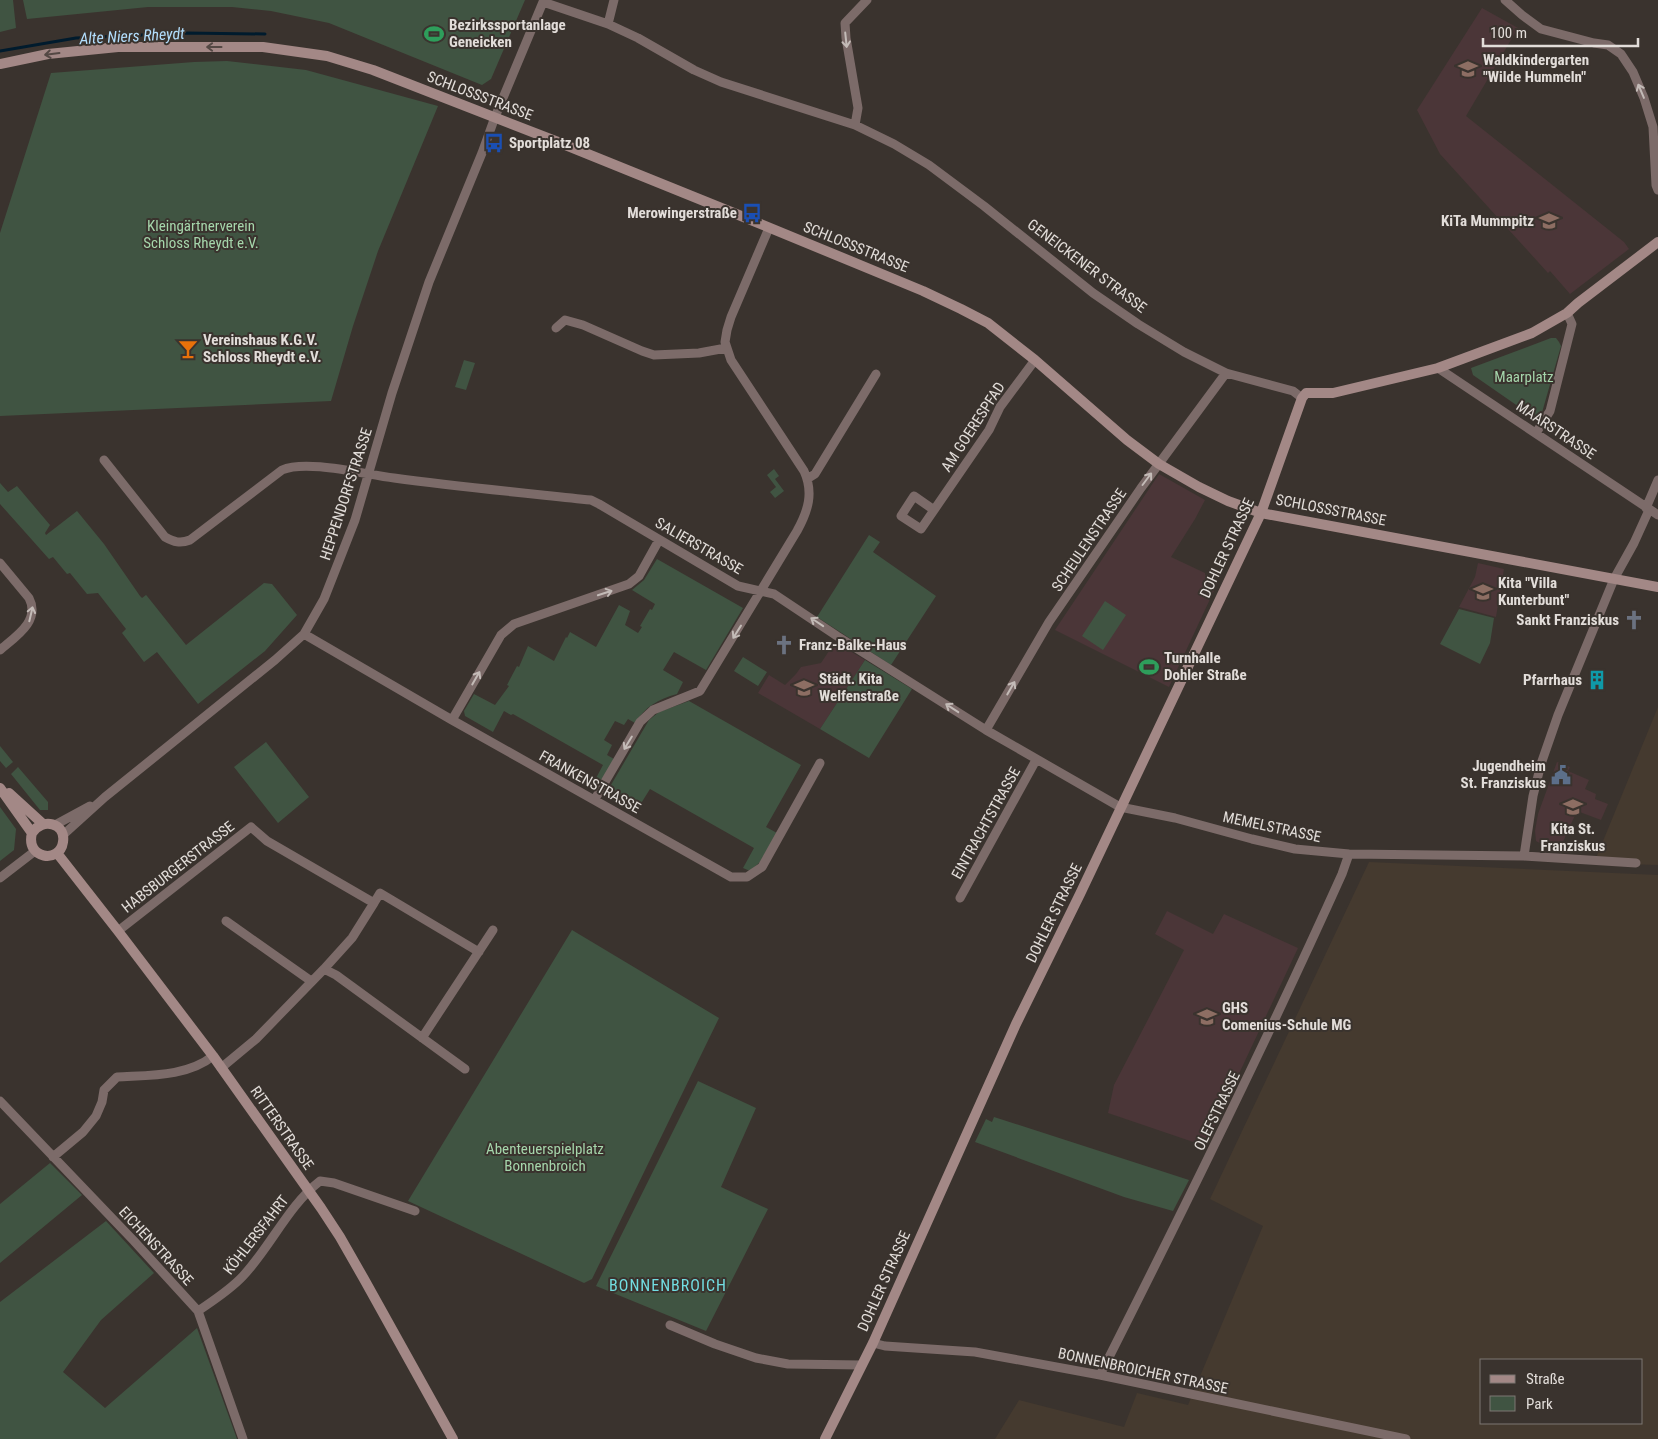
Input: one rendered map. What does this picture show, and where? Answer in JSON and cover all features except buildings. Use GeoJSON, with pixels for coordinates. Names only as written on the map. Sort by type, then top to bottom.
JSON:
{"type":"FeatureCollection","features":[{"type":"Feature","properties":{"kind":"main road","name":"SCHLOSSSTRASSE"},"geometry":{"type":"LineString","coordinates":[[0,64],[48,54],[118,47],[263,47],[327,56],[364,67],[495,117],[923,290],[961,308],[988,323],[1036,360],[1127,440],[1159,464],[1228,501],[1261,513],[1658,587]]}},
{"type":"Feature","properties":{"kind":"main road"},"geometry":{"type":"LineString","coordinates":[[1302,398],[1306,394],[1332,393],[1438,368],[1532,333],[1567,313],[1578,302],[1658,242]]}},
{"type":"Feature","properties":{"kind":"main road","name":"DOHLER STRASSE"},"geometry":{"type":"LineString","coordinates":[[825,1439],[873,1343],[1001,1058],[1261,513],[1302,398]]}},
{"type":"Feature","properties":{"kind":"main road"},"geometry":{"type":"LineString","coordinates":[[0,786],[43,824]]}},
{"type":"Feature","properties":{"kind":"main road"},"geometry":{"type":"LineString","coordinates":[[0,786],[32,834]]}},
{"type":"Feature","properties":{"kind":"main road"},"geometry":{"type":"LineString","coordinates":[[49,823],[55,825],[63,835],[64,842],[61,848],[51,856],[45,856],[35,851],[31,843],[32,834],[38,826],[49,823]]}},
{"type":"Feature","properties":{"kind":"main road","name":"RITTERSTRASSE"},"geometry":{"type":"LineString","coordinates":[[57,853],[213,1056],[340,1237],[453,1439]]}},
{"type":"Feature","properties":{"kind":"street"},"geometry":{"type":"LineString","coordinates":[[608,24],[614,0]]}},
{"type":"Feature","properties":{"kind":"street"},"geometry":{"type":"LineString","coordinates":[[855,125],[858,108],[845,23],[867,0]]}},
{"type":"Feature","properties":{"kind":"street"},"geometry":{"type":"LineString","coordinates":[[1505,0],[1541,29],[1608,45],[1621,54],[1633,72],[1653,127],[1656,185],[1658,190]]}},
{"type":"Feature","properties":{"kind":"street","name":"GENEICKENER STRASSE"},"geometry":{"type":"LineString","coordinates":[[495,117],[543,2],[608,24],[638,38],[694,70],[721,82],[855,125],[894,144],[929,165],[984,206],[1093,293],[1138,324],[1184,352],[1226,373],[1293,391],[1302,398]]}},
{"type":"Feature","properties":{"kind":"street","name":"HEPPENDORFSTRASSE"},"geometry":{"type":"LineString","coordinates":[[63,835],[105,797],[275,660],[304,634],[324,599],[355,520],[395,383],[428,282],[495,117]]}},
{"type":"Feature","properties":{"kind":"street"},"geometry":{"type":"LineString","coordinates":[[595,799],[640,722],[654,710],[700,691],[803,520],[809,503],[809,486],[799,464],[737,370],[726,348],[728,324],[768,228]]}},
{"type":"Feature","properties":{"kind":"street"},"geometry":{"type":"LineString","coordinates":[[1536,433],[1550,411],[1572,324],[1567,313]]}},
{"type":"Feature","properties":{"kind":"street"},"geometry":{"type":"LineString","coordinates":[[556,328],[565,320],[583,325],[654,355],[698,353],[726,348]]}},
{"type":"Feature","properties":{"kind":"street","name":"AM GOERESPFAD"},"geometry":{"type":"LineString","coordinates":[[934,510],[989,430],[1000,408],[1036,360]]}},
{"type":"Feature","properties":{"kind":"street","name":"MAARSTRASSE"},"geometry":{"type":"LineString","coordinates":[[1438,368],[1658,515]]}},
{"type":"Feature","properties":{"kind":"street","name":"SCHEULENSTRASSE"},"geometry":{"type":"LineString","coordinates":[[986,730],[1050,622],[1141,488],[1226,373]]}},
{"type":"Feature","properties":{"kind":"street"},"geometry":{"type":"LineString","coordinates":[[807,479],[815,474],[876,374]]}},
{"type":"Feature","properties":{"kind":"street","name":"SALIERSTRASSE"},"geometry":{"type":"LineString","coordinates":[[104,460],[165,537],[173,542],[182,543],[190,540],[282,470],[290,467],[314,467],[392,478],[591,500],[738,586],[774,594],[986,730]]}},
{"type":"Feature","properties":{"kind":"street"},"geometry":{"type":"LineString","coordinates":[[1524,856],[1533,796],[1541,764],[1614,578],[1634,543],[1658,480]]}},
{"type":"Feature","properties":{"kind":"street"},"geometry":{"type":"LineString","coordinates":[[452,720],[501,635],[514,624],[629,584],[639,576],[659,540]]}},
{"type":"Feature","properties":{"kind":"street"},"geometry":{"type":"LineString","coordinates":[[0,563],[29,598],[33,612],[25,628],[0,650]]}},
{"type":"Feature","properties":{"kind":"street","name":"FRANKENSTRASSE"},"geometry":{"type":"LineString","coordinates":[[304,634],[452,720],[731,877],[747,878],[762,867],[820,763]]}},
{"type":"Feature","properties":{"kind":"street","name":"MEMELSTRASSE"},"geometry":{"type":"LineString","coordinates":[[986,730],[1120,807],[1175,818],[1254,840],[1295,848],[1349,854],[1524,856],[1636,863]]}},
{"type":"Feature","properties":{"kind":"street","name":"EINTRACHTSTRASSE"},"geometry":{"type":"LineString","coordinates":[[960,898],[1036,760]]}},
{"type":"Feature","properties":{"kind":"street","name":"HEPPENDORFSTRASSE"},"geometry":{"type":"LineString","coordinates":[[55,825],[105,797]]}},
{"type":"Feature","properties":{"kind":"street","name":"HABSBURGERSTRASSE"},"geometry":{"type":"LineString","coordinates":[[118,931],[251,827],[267,841],[374,903]]}},
{"type":"Feature","properties":{"kind":"street"},"geometry":{"type":"LineString","coordinates":[[0,878],[35,851]]}},
{"type":"Feature","properties":{"kind":"street","name":"OLEFSTRASSE"},"geometry":{"type":"LineString","coordinates":[[1100,1375],[1279,1014],[1342,874],[1349,854]]}},
{"type":"Feature","properties":{"kind":"street"},"geometry":{"type":"LineString","coordinates":[[221,1068],[256,1039],[324,969],[352,938],[380,893],[479,952]]}},
{"type":"Feature","properties":{"kind":"street"},"geometry":{"type":"LineString","coordinates":[[226,921],[311,981]]}},
{"type":"Feature","properties":{"kind":"street"},"geometry":{"type":"LineString","coordinates":[[422,1038],[493,930]]}},
{"type":"Feature","properties":{"kind":"street"},"geometry":{"type":"LineString","coordinates":[[324,969],[336,975],[465,1069]]}},
{"type":"Feature","properties":{"kind":"street"},"geometry":{"type":"LineString","coordinates":[[53,1157],[83,1132],[96,1116],[102,1102],[104,1090],[116,1077],[162,1074],[182,1070],[198,1065],[213,1056]]}},
{"type":"Feature","properties":{"kind":"street","name":"EICHENSTRASSE"},"geometry":{"type":"LineString","coordinates":[[0,1101],[198,1311],[242,1439]]}},
{"type":"Feature","properties":{"kind":"street"},"geometry":{"type":"LineString","coordinates":[[308,1191],[320,1181],[334,1183],[415,1211]]}},
{"type":"Feature","properties":{"kind":"street","name":"KÖHLERSFAHRT"},"geometry":{"type":"LineString","coordinates":[[198,1311],[230,1290],[244,1275],[308,1191]]}},
{"type":"Feature","properties":{"kind":"street"},"geometry":{"type":"LineString","coordinates":[[670,1325],[715,1344],[756,1358],[788,1364],[862,1365]]}},
{"type":"Feature","properties":{"kind":"street","name":"BONNENBROICHER STRASSE"},"geometry":{"type":"LineString","coordinates":[[873,1343],[885,1346],[975,1352],[1100,1375],[1406,1439]]}},
{"type":"Feature","properties":{"kind":"shaded area"},"geometry":{"type":"Polygon","coordinates":[[[1482,8],[1518,28],[1466,116],[1624,242],[1629,249],[1570,294],[1550,271],[1548,273],[1440,154],[1417,110],[1482,8]]]}},
{"type":"Feature","properties":{"kind":"shaded area"},"geometry":{"type":"Polygon","coordinates":[[[1159,474],[1205,500],[1171,557],[1205,573],[1205,575],[1218,582],[1169,687],[1055,630],[1159,474]]]}},
{"type":"Feature","properties":{"kind":"shaded area","name":"Kita \"Villa Kunterbunt\""},"geometry":{"type":"Polygon","coordinates":[[[1478,563],[1504,569],[1496,617],[1459,607],[1475,577],[1478,563]]]}},
{"type":"Feature","properties":{"kind":"shaded area","name":"Städt. Kita Welfenstraße"},"geometry":{"type":"Polygon","coordinates":[[[835,642],[865,660],[820,729],[758,693],[769,675],[785,685],[801,667],[821,663],[835,642]]]}},
{"type":"Feature","properties":{"kind":"shaded area"},"geometry":{"type":"Polygon","coordinates":[[[1658,707],[1658,865],[1594,863],[1658,707]]]}},
{"type":"Feature","properties":{"kind":"shaded area","name":"Kita St. Franziskus"},"geometry":{"type":"Polygon","coordinates":[[[1557,762],[1570,767],[1568,771],[1589,780],[1585,789],[1596,794],[1595,799],[1608,804],[1601,820],[1577,811],[1561,846],[1547,847],[1536,841],[1535,831],[1538,814],[1557,762]]]}},
{"type":"Feature","properties":{"kind":"shaded area"},"geometry":{"type":"Polygon","coordinates":[[[1369,862],[1658,875],[1658,1439],[995,1439],[1019,1400],[1124,1427],[1137,1393],[1188,1405],[1263,1226],[1210,1199],[1369,862]]]}},
{"type":"Feature","properties":{"kind":"shaded area","name":"GHS Comenius-Schule MG"},"geometry":{"type":"Polygon","coordinates":[[[1167,911],[1213,934],[1224,914],[1298,948],[1205,1146],[1108,1113],[1114,1085],[1184,950],[1155,934],[1167,911]]]}},
{"type":"Feature","properties":{"kind":"green space"},"geometry":{"type":"Polygon","coordinates":[[[0,0],[13,0],[16,28],[0,32],[0,0]]]}},
{"type":"Feature","properties":{"kind":"green space","name":"Bezirkssportanlage Geneicken"},"geometry":{"type":"Polygon","coordinates":[[[23,0],[525,0],[491,79],[482,85],[329,23],[271,11],[232,7],[148,7],[27,19],[23,0]]]}},
{"type":"Feature","properties":{"kind":"green space","name":"Kleingärtnerverein Schloss Rheydt e.V."},"geometry":{"type":"Polygon","coordinates":[[[227,61],[306,70],[438,106],[378,251],[331,401],[0,416],[0,233],[51,73],[227,61]]]}},
{"type":"Feature","properties":{"kind":"green space","name":"Maarplatz"},"geometry":{"type":"Polygon","coordinates":[[[1551,338],[1556,338],[1561,346],[1541,416],[1535,418],[1473,375],[1471,368],[1551,338]]]}},
{"type":"Feature","properties":{"kind":"green space"},"geometry":{"type":"Polygon","coordinates":[[[464,360],[475,363],[466,390],[455,387],[464,360]]]}},
{"type":"Feature","properties":{"kind":"green space"},"geometry":{"type":"Polygon","coordinates":[[[774,469],[779,476],[775,479],[784,491],[775,498],[770,492],[776,487],[767,475],[774,469]]]}},
{"type":"Feature","properties":{"kind":"green space"},"geometry":{"type":"Polygon","coordinates":[[[0,483],[8,492],[17,486],[50,525],[45,533],[46,535],[77,511],[104,544],[140,596],[142,598],[147,596],[186,645],[264,583],[272,584],[297,615],[265,651],[198,704],[157,652],[144,662],[122,633],[126,629],[98,593],[87,594],[70,573],[67,574],[53,557],[49,559],[0,504],[0,483]]]}},
{"type":"Feature","properties":{"kind":"green space"},"geometry":{"type":"Polygon","coordinates":[[[869,535],[880,542],[873,552],[936,596],[891,665],[817,617],[869,535]]]}},
{"type":"Feature","properties":{"kind":"green space"},"geometry":{"type":"Polygon","coordinates":[[[657,559],[743,608],[706,670],[674,652],[663,670],[683,682],[677,694],[653,704],[643,712],[635,723],[628,719],[624,725],[615,721],[604,740],[612,745],[607,755],[614,759],[599,786],[595,780],[603,765],[513,714],[511,715],[504,711],[493,732],[465,716],[464,711],[474,694],[495,705],[509,686],[507,685],[517,666],[519,667],[528,646],[554,661],[570,632],[596,647],[619,605],[630,611],[625,625],[638,633],[642,627],[640,626],[655,604],[632,590],[644,580],[657,559]]]}},
{"type":"Feature","properties":{"kind":"green space"},"geometry":{"type":"Polygon","coordinates":[[[1105,601],[1126,615],[1103,650],[1082,636],[1105,601]]]}},
{"type":"Feature","properties":{"kind":"green space"},"geometry":{"type":"Polygon","coordinates":[[[1459,609],[1494,618],[1490,643],[1480,664],[1440,644],[1459,609]]]}},
{"type":"Feature","properties":{"kind":"green space"},"geometry":{"type":"Polygon","coordinates":[[[743,657],[767,672],[758,686],[734,671],[743,657]]]}},
{"type":"Feature","properties":{"kind":"green space"},"geometry":{"type":"Polygon","coordinates":[[[865,660],[912,689],[869,758],[820,729],[865,660]]]}},
{"type":"Feature","properties":{"kind":"green space"},"geometry":{"type":"Polygon","coordinates":[[[689,701],[801,765],[766,827],[777,833],[760,862],[750,871],[743,868],[754,848],[650,789],[635,813],[608,797],[608,790],[649,720],[659,712],[689,701]]]}},
{"type":"Feature","properties":{"kind":"green space"},"geometry":{"type":"Polygon","coordinates":[[[266,742],[309,797],[278,823],[234,767],[266,742]]]}},
{"type":"Feature","properties":{"kind":"green space"},"geometry":{"type":"Polygon","coordinates":[[[0,746],[13,762],[6,768],[0,761],[0,746]]]}},
{"type":"Feature","properties":{"kind":"green space"},"geometry":{"type":"Polygon","coordinates":[[[18,767],[48,802],[48,810],[40,810],[11,774],[18,767]]]}},
{"type":"Feature","properties":{"kind":"green space"},"geometry":{"type":"Polygon","coordinates":[[[0,807],[16,829],[14,850],[0,861],[0,807]]]}},
{"type":"Feature","properties":{"kind":"green space","name":"Abenteuerspielplatz Bonnenbroich"},"geometry":{"type":"Polygon","coordinates":[[[572,930],[719,1018],[592,1279],[584,1283],[408,1201],[572,930]]]}},
{"type":"Feature","properties":{"kind":"green space"},"geometry":{"type":"Polygon","coordinates":[[[698,1081],[756,1108],[721,1187],[768,1209],[706,1331],[596,1286],[698,1081]]]}},
{"type":"Feature","properties":{"kind":"green space"},"geometry":{"type":"Polygon","coordinates":[[[994,1117],[1189,1180],[1173,1211],[1124,1197],[975,1142],[986,1119],[992,1122],[994,1117]]]}},
{"type":"Feature","properties":{"kind":"green space"},"geometry":{"type":"Polygon","coordinates":[[[50,1163],[82,1195],[0,1263],[0,1204],[50,1163]]]}},
{"type":"Feature","properties":{"kind":"green space"},"geometry":{"type":"Polygon","coordinates":[[[106,1221],[154,1273],[101,1320],[63,1372],[105,1408],[197,1328],[237,1439],[0,1439],[0,1302],[106,1221]]]}},
{"type":"Feature","properties":{"kind":"waterway","name":"Alte Niers Rheydt"},"geometry":{"type":"LineString","coordinates":[[0,51],[76,38],[186,33],[265,34]]}},
{"type":"Feature","properties":{"kind":"place","name":"Bezirkssportanlage Geneicken"},"geometry":{"type":"Point","coordinates":[434,34]}},
{"type":"Feature","properties":{"kind":"place","name":"Waldkindergarten \"Wilde Hummeln\""},"geometry":{"type":"Point","coordinates":[1468,69]}},
{"type":"Feature","properties":{"kind":"place","name":"Sportplatz 08"},"geometry":{"type":"Point","coordinates":[494,143]}},
{"type":"Feature","properties":{"kind":"place","name":"Merowingerstraße"},"geometry":{"type":"Point","coordinates":[752,213]}},
{"type":"Feature","properties":{"kind":"place","name":"KiTa Mummpitz"},"geometry":{"type":"Point","coordinates":[1549,221]}},
{"type":"Feature","properties":{"kind":"place","name":"Vereinshaus K.G.V. Schloss Rheydt e.V."},"geometry":{"type":"Point","coordinates":[188,349]}},
{"type":"Feature","properties":{"kind":"place","name":"Kita \"Villa Kunterbunt\""},"geometry":{"type":"Point","coordinates":[1483,592]}},
{"type":"Feature","properties":{"kind":"place","name":"Sankt Franziskus"},"geometry":{"type":"Point","coordinates":[1634,620]}},
{"type":"Feature","properties":{"kind":"place","name":"Franz-Balke-Haus"},"geometry":{"type":"Point","coordinates":[784,645]}},
{"type":"Feature","properties":{"kind":"place","name":"Turnhalle Dohler Straße"},"geometry":{"type":"Point","coordinates":[1149,667]}},
{"type":"Feature","properties":{"kind":"place","name":"Pfarrhaus"},"geometry":{"type":"Point","coordinates":[1597,680]}},
{"type":"Feature","properties":{"kind":"place","name":"Städt. Kita Welfenstraße"},"geometry":{"type":"Point","coordinates":[804,688]}},
{"type":"Feature","properties":{"kind":"place","name":"Jugendheim St. Franziskus"},"geometry":{"type":"Point","coordinates":[1561,775]}},
{"type":"Feature","properties":{"kind":"place","name":"Kita St. Franziskus"},"geometry":{"type":"Point","coordinates":[1573,807]}},
{"type":"Feature","properties":{"kind":"place","name":"GHS Comenius-Schule MG"},"geometry":{"type":"Point","coordinates":[1207,1017]}},
{"type":"Feature","properties":{"kind":"district","name":"BONNENBROICH"},"geometry":{"type":"Point","coordinates":[668,1285]}}]}
